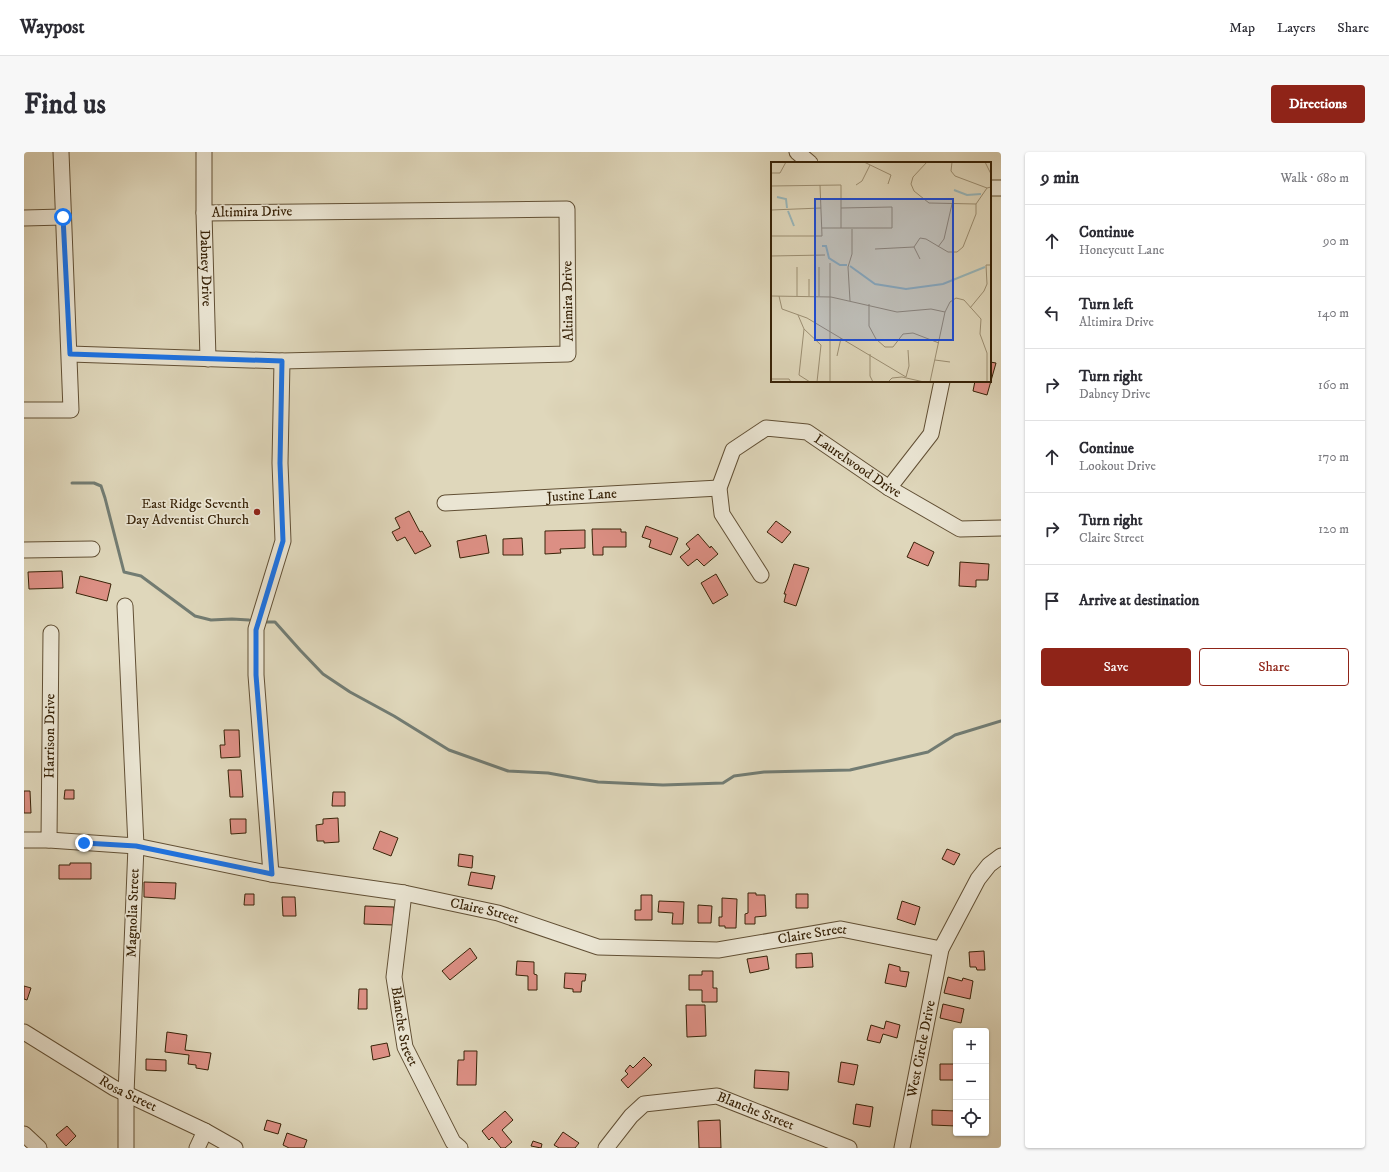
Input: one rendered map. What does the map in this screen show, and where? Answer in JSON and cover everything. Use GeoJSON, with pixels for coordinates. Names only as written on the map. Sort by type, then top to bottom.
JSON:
{"type":"FeatureCollection","features":[{"type":"Feature","properties":{"kind":"street"},"geometry":{"type":"LineString","coordinates":[[24,410],[71,410],[61,152]]}},
{"type":"Feature","properties":{"kind":"street","name":"Dabney Drive"},"geometry":{"type":"LineString","coordinates":[[204,152],[208,359]]}},
{"type":"Feature","properties":{"kind":"street"},"geometry":{"type":"LineString","coordinates":[[797,152],[809,162]]}},
{"type":"Feature","properties":{"kind":"street","name":"Altimira Drive"},"geometry":{"type":"LineString","coordinates":[[70,354],[282,361],[568,354],[567,209],[204,213]]}},
{"type":"Feature","properties":{"kind":"street"},"geometry":{"type":"LineString","coordinates":[[24,218],[63,217]]}},
{"type":"Feature","properties":{"kind":"street"},"geometry":{"type":"LineString","coordinates":[[272,874],[256,675],[256,630],[283,541],[280,463],[282,361]]}},
{"type":"Feature","properties":{"kind":"street"},"geometry":{"type":"LineString","coordinates":[[888,488],[931,434],[942,382]]}},
{"type":"Feature","properties":{"kind":"street","name":"Laurelwood Drive"},"geometry":{"type":"LineString","coordinates":[[761,575],[722,514],[719,488],[733,450],[766,428],[807,432],[888,488],[960,529],[1001,528]]}},
{"type":"Feature","properties":{"kind":"street","name":"Justine Lane"},"geometry":{"type":"LineString","coordinates":[[445,503],[719,488]]}},
{"type":"Feature","properties":{"kind":"street"},"geometry":{"type":"LineString","coordinates":[[24,550],[92,549]]}},
{"type":"Feature","properties":{"kind":"street","name":"Magnolia Street"},"geometry":{"type":"LineString","coordinates":[[125,606],[136,846],[126,1094],[126,1148]]}},
{"type":"Feature","properties":{"kind":"street","name":"Harrison Drive"},"geometry":{"type":"LineString","coordinates":[[49,840],[51,633]]}},
{"type":"Feature","properties":{"kind":"street","name":"Claire Street"},"geometry":{"type":"LineString","coordinates":[[24,840],[49,840],[136,846],[272,874],[404,893],[498,913],[598,947],[718,950],[841,929],[941,949]]}},
{"type":"Feature","properties":{"kind":"street","name":"West Circle Drive"},"geometry":{"type":"LineString","coordinates":[[902,1148],[941,949],[978,879],[989,865],[1001,856]]}},
{"type":"Feature","properties":{"kind":"street","name":"Blanche Street"},"geometry":{"type":"LineString","coordinates":[[404,893],[394,977],[405,1047],[453,1142],[460,1148]]}},
{"type":"Feature","properties":{"kind":"street","name":"Rosa Street"},"geometry":{"type":"LineString","coordinates":[[24,1032],[114,1088],[205,1131],[235,1148]]}},
{"type":"Feature","properties":{"kind":"street","name":"Blanche Street"},"geometry":{"type":"LineString","coordinates":[[606,1148],[631,1116],[644,1104],[717,1096],[849,1148]]}},
{"type":"Feature","properties":{"kind":"street"},"geometry":{"type":"LineString","coordinates":[[197,1148],[205,1131]]}},
{"type":"Feature","properties":{"kind":"street"},"geometry":{"type":"LineString","coordinates":[[24,1134],[39,1148]]}},
{"type":"Feature","properties":{"kind":"building"},"geometry":{"type":"Polygon","coordinates":[[[991,362],[996,363],[991,381],[991,362]]]}},
{"type":"Feature","properties":{"kind":"building"},"geometry":{"type":"Polygon","coordinates":[[[975,382],[991,382],[987,395],[973,391],[975,382]]]}},
{"type":"Feature","properties":{"kind":"building"},"geometry":{"type":"Polygon","coordinates":[[[409,511],[420,532],[422,531],[431,546],[415,554],[405,537],[397,541],[392,532],[400,528],[395,518],[409,511]]]}},
{"type":"Feature","properties":{"kind":"building"},"geometry":{"type":"Polygon","coordinates":[[[776,521],[791,532],[782,543],[767,532],[776,521]]]}},
{"type":"Feature","properties":{"kind":"building"},"geometry":{"type":"Polygon","coordinates":[[[646,526],[678,538],[671,555],[649,547],[651,540],[642,537],[646,526]]]}},
{"type":"Feature","properties":{"kind":"building"},"geometry":{"type":"Polygon","coordinates":[[[592,529],[621,529],[621,532],[626,532],[626,547],[603,547],[603,555],[593,555],[592,529]]]}},
{"type":"Feature","properties":{"kind":"building"},"geometry":{"type":"Polygon","coordinates":[[[585,530],[585,548],[560,549],[561,553],[545,554],[545,531],[585,530]]]}},
{"type":"Feature","properties":{"kind":"building"},"geometry":{"type":"Polygon","coordinates":[[[698,534],[710,548],[711,546],[718,554],[704,566],[697,559],[688,566],[680,557],[690,549],[686,544],[698,534]]]}},
{"type":"Feature","properties":{"kind":"building"},"geometry":{"type":"Polygon","coordinates":[[[486,535],[489,553],[460,558],[457,541],[486,535]]]}},
{"type":"Feature","properties":{"kind":"building"},"geometry":{"type":"Polygon","coordinates":[[[522,538],[523,555],[503,555],[503,539],[522,538]]]}},
{"type":"Feature","properties":{"kind":"building"},"geometry":{"type":"Polygon","coordinates":[[[914,542],[934,552],[928,566],[907,557],[914,542]]]}},
{"type":"Feature","properties":{"kind":"building"},"geometry":{"type":"Polygon","coordinates":[[[960,562],[989,564],[988,580],[976,580],[976,587],[959,586],[960,562]]]}},
{"type":"Feature","properties":{"kind":"building"},"geometry":{"type":"Polygon","coordinates":[[[794,564],[809,568],[796,606],[784,602],[786,594],[784,594],[794,564]]]}},
{"type":"Feature","properties":{"kind":"building"},"geometry":{"type":"Polygon","coordinates":[[[62,571],[63,588],[29,589],[28,572],[62,571]]]}},
{"type":"Feature","properties":{"kind":"building"},"geometry":{"type":"Polygon","coordinates":[[[716,574],[728,595],[713,604],[701,583],[716,574]]]}},
{"type":"Feature","properties":{"kind":"building"},"geometry":{"type":"Polygon","coordinates":[[[80,576],[111,584],[107,601],[76,593],[80,576]]]}},
{"type":"Feature","properties":{"kind":"building"},"geometry":{"type":"Polygon","coordinates":[[[224,730],[239,730],[240,757],[221,758],[220,745],[225,745],[224,730]]]}},
{"type":"Feature","properties":{"kind":"building"},"geometry":{"type":"Polygon","coordinates":[[[228,770],[241,770],[243,797],[230,797],[228,770]]]}},
{"type":"Feature","properties":{"kind":"building"},"geometry":{"type":"Polygon","coordinates":[[[65,790],[74,790],[74,799],[64,799],[65,790]]]}},
{"type":"Feature","properties":{"kind":"building"},"geometry":{"type":"Polygon","coordinates":[[[24,791],[30,791],[31,813],[24,813],[24,791]]]}},
{"type":"Feature","properties":{"kind":"building"},"geometry":{"type":"Polygon","coordinates":[[[333,792],[345,792],[345,806],[332,806],[333,792]]]}},
{"type":"Feature","properties":{"kind":"building"},"geometry":{"type":"Polygon","coordinates":[[[338,818],[339,842],[324,843],[324,841],[317,841],[316,825],[323,824],[323,819],[338,818]]]}},
{"type":"Feature","properties":{"kind":"building"},"geometry":{"type":"Polygon","coordinates":[[[230,819],[246,819],[246,833],[231,834],[230,819]]]}},
{"type":"Feature","properties":{"kind":"building"},"geometry":{"type":"Polygon","coordinates":[[[380,831],[398,838],[391,856],[373,849],[380,831]]]}},
{"type":"Feature","properties":{"kind":"building"},"geometry":{"type":"Polygon","coordinates":[[[947,849],[960,854],[954,865],[942,859],[947,849]]]}},
{"type":"Feature","properties":{"kind":"building"},"geometry":{"type":"Polygon","coordinates":[[[459,854],[473,856],[472,868],[458,866],[459,854]]]}},
{"type":"Feature","properties":{"kind":"building"},"geometry":{"type":"Polygon","coordinates":[[[70,863],[91,863],[91,879],[59,879],[59,865],[70,865],[70,863]]]}},
{"type":"Feature","properties":{"kind":"building"},"geometry":{"type":"Polygon","coordinates":[[[471,872],[495,876],[492,889],[468,885],[471,872]]]}},
{"type":"Feature","properties":{"kind":"building"},"geometry":{"type":"Polygon","coordinates":[[[144,882],[176,883],[175,899],[144,897],[144,882]]]}},
{"type":"Feature","properties":{"kind":"building"},"geometry":{"type":"Polygon","coordinates":[[[748,893],[765,895],[766,916],[755,917],[755,924],[745,924],[745,914],[748,913],[748,893]]]}},
{"type":"Feature","properties":{"kind":"building"},"geometry":{"type":"Polygon","coordinates":[[[245,894],[254,894],[254,905],[244,905],[245,894]]]}},
{"type":"Feature","properties":{"kind":"building"},"geometry":{"type":"Polygon","coordinates":[[[796,894],[808,894],[808,908],[796,908],[796,894]]]}},
{"type":"Feature","properties":{"kind":"building"},"geometry":{"type":"Polygon","coordinates":[[[641,895],[652,895],[652,920],[635,920],[635,910],[641,910],[641,895]]]}},
{"type":"Feature","properties":{"kind":"building"},"geometry":{"type":"Polygon","coordinates":[[[282,897],[295,897],[296,916],[283,916],[282,897]]]}},
{"type":"Feature","properties":{"kind":"building"},"geometry":{"type":"Polygon","coordinates":[[[722,898],[737,899],[736,928],[725,928],[725,926],[719,926],[719,917],[722,917],[722,898]]]}},
{"type":"Feature","properties":{"kind":"building"},"geometry":{"type":"Polygon","coordinates":[[[659,901],[684,902],[683,924],[672,924],[673,913],[658,912],[659,901]]]}},
{"type":"Feature","properties":{"kind":"building"},"geometry":{"type":"Polygon","coordinates":[[[902,901],[920,907],[915,925],[897,919],[902,901]]]}},
{"type":"Feature","properties":{"kind":"building"},"geometry":{"type":"Polygon","coordinates":[[[698,905],[712,906],[711,923],[698,923],[698,905]]]}},
{"type":"Feature","properties":{"kind":"building"},"geometry":{"type":"Polygon","coordinates":[[[365,906],[394,907],[393,925],[364,924],[365,906]]]}},
{"type":"Feature","properties":{"kind":"building"},"geometry":{"type":"Polygon","coordinates":[[[470,948],[477,958],[450,980],[442,971],[470,948]]]}},
{"type":"Feature","properties":{"kind":"building"},"geometry":{"type":"Polygon","coordinates":[[[984,951],[985,970],[977,970],[976,967],[970,967],[969,952],[984,951]]]}},
{"type":"Feature","properties":{"kind":"building"},"geometry":{"type":"Polygon","coordinates":[[[812,953],[813,967],[796,968],[796,954],[812,953]]]}},
{"type":"Feature","properties":{"kind":"building"},"geometry":{"type":"Polygon","coordinates":[[[767,956],[769,969],[750,973],[747,959],[767,956]]]}},
{"type":"Feature","properties":{"kind":"building"},"geometry":{"type":"Polygon","coordinates":[[[517,961],[534,962],[534,974],[537,975],[537,990],[528,990],[528,976],[516,975],[517,961]]]}},
{"type":"Feature","properties":{"kind":"building"},"geometry":{"type":"Polygon","coordinates":[[[889,964],[900,967],[900,971],[909,972],[906,987],[885,983],[889,964]]]}},
{"type":"Feature","properties":{"kind":"building"},"geometry":{"type":"Polygon","coordinates":[[[702,971],[713,971],[713,988],[717,988],[717,1002],[702,1002],[702,990],[689,990],[689,975],[702,975],[702,971]]]}},
{"type":"Feature","properties":{"kind":"building"},"geometry":{"type":"Polygon","coordinates":[[[565,973],[586,974],[585,981],[582,981],[581,992],[573,992],[573,989],[564,988],[565,973]]]}},
{"type":"Feature","properties":{"kind":"building"},"geometry":{"type":"Polygon","coordinates":[[[948,977],[962,981],[963,978],[973,981],[970,999],[944,993],[948,977]]]}},
{"type":"Feature","properties":{"kind":"building"},"geometry":{"type":"Polygon","coordinates":[[[24,986],[31,988],[27,1000],[24,999],[24,986]]]}},
{"type":"Feature","properties":{"kind":"building"},"geometry":{"type":"Polygon","coordinates":[[[359,989],[367,989],[367,1009],[358,1009],[359,989]]]}},
{"type":"Feature","properties":{"kind":"building"},"geometry":{"type":"Polygon","coordinates":[[[943,1004],[964,1009],[961,1023],[940,1018],[943,1004]]]}},
{"type":"Feature","properties":{"kind":"building"},"geometry":{"type":"Polygon","coordinates":[[[686,1005],[705,1005],[706,1036],[687,1037],[686,1005]]]}},
{"type":"Feature","properties":{"kind":"building"},"geometry":{"type":"Polygon","coordinates":[[[886,1021],[900,1025],[897,1038],[883,1034],[880,1043],[867,1040],[871,1025],[884,1029],[886,1021]]]}},
{"type":"Feature","properties":{"kind":"building"},"geometry":{"type":"Polygon","coordinates":[[[167,1032],[187,1035],[185,1050],[211,1053],[208,1070],[196,1068],[196,1065],[188,1064],[189,1055],[165,1052],[167,1032]]]}},
{"type":"Feature","properties":{"kind":"building"},"geometry":{"type":"Polygon","coordinates":[[[387,1043],[390,1056],[373,1060],[371,1046],[387,1043]]]}},
{"type":"Feature","properties":{"kind":"building"},"geometry":{"type":"Polygon","coordinates":[[[464,1051],[477,1051],[476,1085],[457,1085],[458,1060],[464,1060],[464,1051]]]}},
{"type":"Feature","properties":{"kind":"building"},"geometry":{"type":"Polygon","coordinates":[[[644,1057],[652,1065],[628,1088],[621,1080],[628,1074],[625,1071],[630,1065],[633,1068],[644,1057]]]}},
{"type":"Feature","properties":{"kind":"building"},"geometry":{"type":"Polygon","coordinates":[[[146,1059],[166,1060],[166,1071],[146,1070],[146,1059]]]}},
{"type":"Feature","properties":{"kind":"building"},"geometry":{"type":"Polygon","coordinates":[[[841,1062],[858,1065],[854,1085],[838,1082],[841,1062]]]}},
{"type":"Feature","properties":{"kind":"building"},"geometry":{"type":"Polygon","coordinates":[[[940,1064],[953,1064],[953,1080],[940,1080],[940,1064]]]}},
{"type":"Feature","properties":{"kind":"building"},"geometry":{"type":"Polygon","coordinates":[[[755,1070],[789,1072],[788,1090],[754,1088],[755,1070]]]}},
{"type":"Feature","properties":{"kind":"building"},"geometry":{"type":"Polygon","coordinates":[[[856,1104],[873,1107],[870,1127],[853,1124],[856,1104]]]}},
{"type":"Feature","properties":{"kind":"building"},"geometry":{"type":"Polygon","coordinates":[[[932,1110],[953,1111],[953,1126],[932,1125],[932,1110]]]}},
{"type":"Feature","properties":{"kind":"building"},"geometry":{"type":"Polygon","coordinates":[[[505,1111],[513,1120],[502,1130],[512,1142],[505,1148],[501,1148],[492,1137],[489,1140],[482,1131],[505,1111]]]}},
{"type":"Feature","properties":{"kind":"building"},"geometry":{"type":"Polygon","coordinates":[[[267,1120],[281,1124],[278,1134],[264,1130],[267,1120]]]}},
{"type":"Feature","properties":{"kind":"building"},"geometry":{"type":"Polygon","coordinates":[[[720,1120],[721,1148],[699,1148],[698,1121],[720,1120]]]}},
{"type":"Feature","properties":{"kind":"building"},"geometry":{"type":"Polygon","coordinates":[[[67,1126],[76,1136],[66,1146],[56,1135],[67,1126]]]}},
{"type":"Feature","properties":{"kind":"building"},"geometry":{"type":"Polygon","coordinates":[[[563,1132],[579,1143],[575,1148],[559,1148],[554,1145],[563,1132]]]}},
{"type":"Feature","properties":{"kind":"building"},"geometry":{"type":"Polygon","coordinates":[[[287,1133],[307,1140],[304,1148],[289,1148],[283,1145],[287,1133]]]}},
{"type":"Feature","properties":{"kind":"building"},"geometry":{"type":"Polygon","coordinates":[[[533,1141],[542,1144],[541,1148],[531,1146],[533,1141]]]}},
{"type":"Feature","properties":{"kind":"waterway"},"geometry":{"type":"LineString","coordinates":[[72,483],[94,483],[101,486],[124,572],[141,576],[195,616],[211,620],[249,620]]}},
{"type":"Feature","properties":{"kind":"waterway"},"geometry":{"type":"LineString","coordinates":[[267,622],[275,622],[323,674],[350,692],[394,716],[449,750],[508,771],[548,773],[598,782],[663,785],[723,783],[734,776],[764,772],[850,770],[928,752],[955,735],[1001,721]]}},
{"type":"Feature","properties":{"kind":"place","name":"East Ridge Seventh Day Adventist Church"},"geometry":{"type":"Point","coordinates":[257,512]}},
{"type":"Feature","properties":{"kind":"route"},"geometry":{"type":"LineString","coordinates":[[63,217],[70,354],[282,361],[280,463],[283,541],[256,630],[256,675],[272,874],[136,846],[84,843]]}}]}
